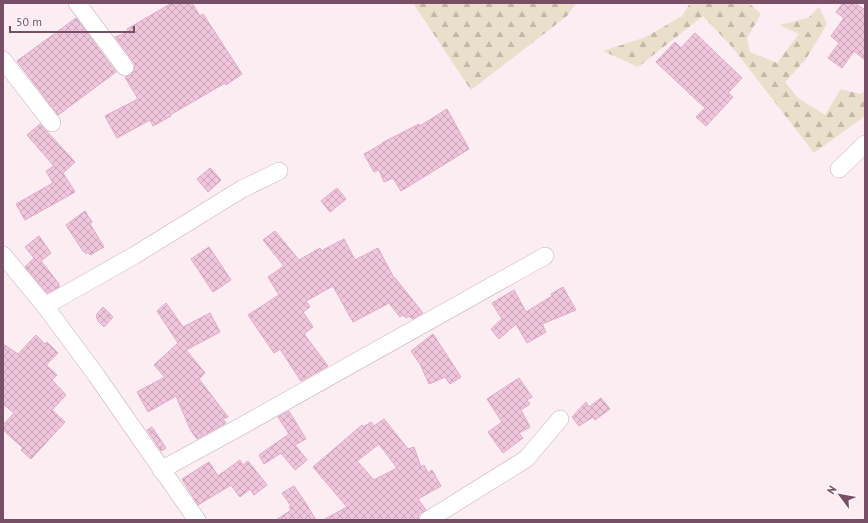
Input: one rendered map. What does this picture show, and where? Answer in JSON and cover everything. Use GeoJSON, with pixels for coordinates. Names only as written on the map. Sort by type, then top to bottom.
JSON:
{"type":"FeatureCollection","features":[{"type":"Feature","properties":{"kind":"street"},"geometry":{"type":"LineString","coordinates":[[77,3],[125,67]]}},
{"type":"Feature","properties":{"kind":"street"},"geometry":{"type":"LineString","coordinates":[[3,60],[52,123]]}},
{"type":"Feature","properties":{"kind":"street"},"geometry":{"type":"LineString","coordinates":[[839,169],[865,144]]}},
{"type":"Feature","properties":{"kind":"street"},"geometry":{"type":"LineString","coordinates":[[45,306],[135,255],[242,189],[279,171]]}},
{"type":"Feature","properties":{"kind":"street"},"geometry":{"type":"LineString","coordinates":[[3,255],[45,306],[96,376],[196,520]]}},
{"type":"Feature","properties":{"kind":"street"},"geometry":{"type":"LineString","coordinates":[[161,470],[248,423],[545,256]]}},
{"type":"Feature","properties":{"kind":"street"},"geometry":{"type":"LineString","coordinates":[[428,520],[526,459],[560,419]]}},
{"type":"Feature","properties":{"kind":"green space"},"geometry":{"type":"Polygon","coordinates":[[[413,3],[576,3],[567,16],[471,90],[413,3]]]}},
{"type":"Feature","properties":{"kind":"green space"},"geometry":{"type":"Polygon","coordinates":[[[690,3],[749,3],[761,14],[747,38],[750,52],[777,63],[799,34],[779,25],[808,18],[819,7],[827,24],[806,59],[785,82],[798,98],[825,115],[841,89],[861,94],[865,90],[865,116],[814,153],[733,48],[703,16],[638,67],[603,51],[646,37],[682,16],[690,3]]]}},
{"type":"Feature","properties":{"kind":"building"},"geometry":{"type":"Polygon","coordinates":[[[172,3],[192,3],[200,16],[203,14],[242,74],[226,85],[225,83],[153,126],[150,120],[117,138],[105,116],[138,99],[125,77],[131,75],[134,71],[135,65],[115,37],[129,32],[127,29],[172,3]]]}},
{"type":"Feature","properties":{"kind":"building"},"geometry":{"type":"Polygon","coordinates":[[[843,3],[855,3],[865,10],[865,60],[854,51],[842,68],[828,58],[839,43],[831,36],[844,18],[836,12],[843,3]]]}},
{"type":"Feature","properties":{"kind":"building"},"geometry":{"type":"Polygon","coordinates":[[[76,18],[116,72],[58,115],[17,61],[76,18]]]}},
{"type":"Feature","properties":{"kind":"building"},"geometry":{"type":"Polygon","coordinates":[[[695,33],[742,78],[728,93],[733,97],[706,126],[696,117],[705,108],[656,62],[675,42],[681,48],[695,33]]]}},
{"type":"Feature","properties":{"kind":"building"},"geometry":{"type":"Polygon","coordinates":[[[447,109],[469,149],[401,191],[393,178],[384,182],[379,170],[374,172],[364,154],[419,124],[420,126],[447,109]]]}},
{"type":"Feature","properties":{"kind":"building"},"geometry":{"type":"Polygon","coordinates":[[[40,124],[75,162],[63,173],[75,192],[25,220],[16,204],[53,183],[46,171],[54,166],[27,135],[40,124]]]}},
{"type":"Feature","properties":{"kind":"building"},"geometry":{"type":"Polygon","coordinates":[[[210,168],[221,180],[208,192],[197,179],[210,168]]]}},
{"type":"Feature","properties":{"kind":"building"},"geometry":{"type":"Polygon","coordinates":[[[337,188],[346,199],[330,212],[321,201],[337,188]]]}},
{"type":"Feature","properties":{"kind":"building"},"geometry":{"type":"Polygon","coordinates":[[[85,211],[92,222],[90,224],[104,247],[90,255],[88,252],[86,254],[83,251],[66,225],[85,211]]]}},
{"type":"Feature","properties":{"kind":"building"},"geometry":{"type":"Polygon","coordinates":[[[275,231],[299,260],[320,248],[321,251],[344,239],[355,260],[378,248],[394,278],[423,313],[412,319],[409,316],[406,318],[403,315],[400,317],[389,303],[353,322],[333,286],[306,301],[310,307],[303,312],[313,327],[304,334],[328,366],[301,381],[280,349],[274,353],[248,315],[279,295],[268,277],[284,266],[263,240],[275,231]]]}},
{"type":"Feature","properties":{"kind":"building"},"geometry":{"type":"Polygon","coordinates":[[[39,236],[51,253],[41,261],[59,284],[59,287],[47,293],[25,267],[34,258],[25,247],[39,236]]]}},
{"type":"Feature","properties":{"kind":"building"},"geometry":{"type":"Polygon","coordinates":[[[209,247],[231,280],[213,292],[191,259],[209,247]]]}},
{"type":"Feature","properties":{"kind":"building"},"geometry":{"type":"Polygon","coordinates":[[[563,287],[576,310],[542,324],[546,332],[527,343],[516,324],[499,339],[491,329],[502,319],[492,303],[514,290],[526,312],[552,296],[551,294],[563,287]]]}},
{"type":"Feature","properties":{"kind":"building"},"geometry":{"type":"Polygon","coordinates":[[[166,303],[183,327],[210,313],[220,332],[186,350],[205,373],[199,379],[228,417],[223,419],[226,423],[197,439],[191,431],[176,396],[148,412],[137,392],[165,377],[154,365],[178,343],[157,311],[166,303]]]}},
{"type":"Feature","properties":{"kind":"building"},"geometry":{"type":"Polygon","coordinates":[[[103,307],[113,317],[104,327],[98,321],[96,315],[103,307]]]}},
{"type":"Feature","properties":{"kind":"building"},"geometry":{"type":"Polygon","coordinates":[[[433,334],[461,377],[450,384],[445,377],[429,384],[420,364],[411,351],[433,334]]]}},
{"type":"Feature","properties":{"kind":"building"},"geometry":{"type":"Polygon","coordinates":[[[36,335],[45,344],[47,342],[58,353],[46,365],[57,375],[52,380],[66,395],[52,410],[65,422],[31,459],[21,450],[23,448],[3,430],[3,425],[14,413],[3,404],[3,344],[18,354],[36,335]]]}},
{"type":"Feature","properties":{"kind":"building"},"geometry":{"type":"Polygon","coordinates":[[[519,378],[532,397],[527,400],[530,404],[521,410],[530,427],[519,433],[523,438],[503,453],[488,432],[502,422],[487,399],[519,378]]]}},
{"type":"Feature","properties":{"kind":"building"},"geometry":{"type":"Polygon","coordinates":[[[601,398],[610,409],[595,420],[593,417],[579,426],[572,417],[586,402],[589,407],[601,398]]]}},
{"type":"Feature","properties":{"kind":"building"},"geometry":{"type":"Polygon","coordinates":[[[289,411],[306,439],[295,445],[307,460],[295,470],[281,453],[264,464],[259,455],[289,434],[278,417],[289,411]]]}},
{"type":"Feature","properties":{"kind":"building"},"geometry":{"type":"Polygon","coordinates":[[[384,419],[408,449],[414,447],[421,467],[424,465],[428,473],[432,470],[441,486],[418,499],[426,510],[419,514],[418,520],[323,520],[347,507],[313,467],[362,425],[363,427],[371,422],[374,426],[384,419]],[[379,444],[357,461],[374,480],[397,468],[379,444]]]}},
{"type":"Feature","properties":{"kind":"building"},"geometry":{"type":"Polygon","coordinates":[[[152,427],[166,448],[161,451],[147,430],[152,427]]]}},
{"type":"Feature","properties":{"kind":"building"},"geometry":{"type":"Polygon","coordinates":[[[240,460],[243,465],[248,461],[267,485],[254,495],[250,489],[240,497],[231,485],[198,505],[182,479],[209,462],[218,476],[240,460]]]}},
{"type":"Feature","properties":{"kind":"building"},"geometry":{"type":"Polygon","coordinates":[[[294,486],[316,520],[276,520],[291,510],[289,507],[291,506],[282,493],[294,486]]]}}]}
